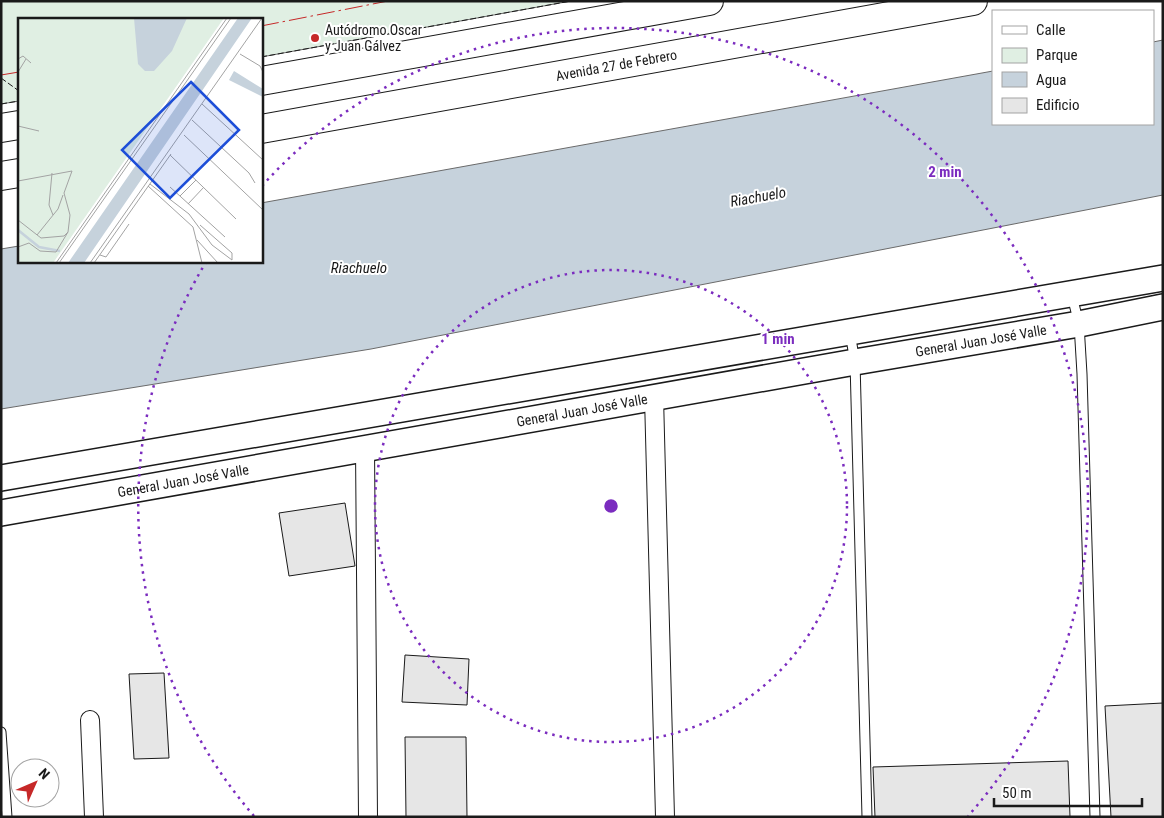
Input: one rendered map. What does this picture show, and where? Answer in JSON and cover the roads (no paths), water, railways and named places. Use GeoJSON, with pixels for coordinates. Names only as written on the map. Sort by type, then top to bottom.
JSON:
{"type":"FeatureCollection","features":[{"type":"Feature","properties":{"kind":"main road"},"geometry":{"type":"LineString","coordinates":[[262,81],[709,1]]}},
{"type":"Feature","properties":{"kind":"main road","name":"Avenida 27 de Febrero"},"geometry":{"type":"LineString","coordinates":[[262,129],[973,1]]}},
{"type":"Feature","properties":{"kind":"main road"},"geometry":{"type":"LineString","coordinates":[[1,128],[18,125]]}},
{"type":"Feature","properties":{"kind":"main road"},"geometry":{"type":"LineString","coordinates":[[1,176],[18,173]]}},
{"type":"Feature","properties":{"kind":"main road"},"geometry":{"type":"LineString","coordinates":[[1,478],[1163,278]]}},
{"type":"Feature","properties":{"kind":"main road","name":"General Juan José Valle"},"geometry":{"type":"LineString","coordinates":[[1,513],[1079,324],[1163,307]]}},
{"type":"Feature","properties":{"kind":"street"},"geometry":{"type":"LineString","coordinates":[[654,397],[665,817]]}},
{"type":"Feature","properties":{"kind":"street"},"geometry":{"type":"LineString","coordinates":[[365,448],[368,817]]}},
{"type":"Feature","properties":{"kind":"street"},"geometry":{"type":"LineString","coordinates":[[90,720],[94,817]]}},
{"type":"Feature","properties":{"kind":"lane"},"geometry":{"type":"LineString","coordinates":[[1072,294],[1079,324],[1082,384],[1096,817]]}},
{"type":"Feature","properties":{"kind":"lane"},"geometry":{"type":"LineString","coordinates":[[850,333],[855,362],[867,817]]}},
{"type":"Feature","properties":{"kind":"lane"},"geometry":{"type":"LineString","coordinates":[[1,732],[7,817]]}},
{"type":"Feature","properties":{"kind":"water","name":"Riachuelo"},"geometry":{"type":"Polygon","coordinates":[[[1163,40],[1163,195],[371,349],[1,409],[1,249],[18,246],[18,262],[262,262],[262,203],[992,71],[992,125],[1154,125],[1154,42],[1163,40]]]}},
{"type":"Feature","properties":{"kind":"place","name":"Autódromo Oscar y Juan Gálvez"},"geometry":{"type":"Point","coordinates":[315,38]}}]}
